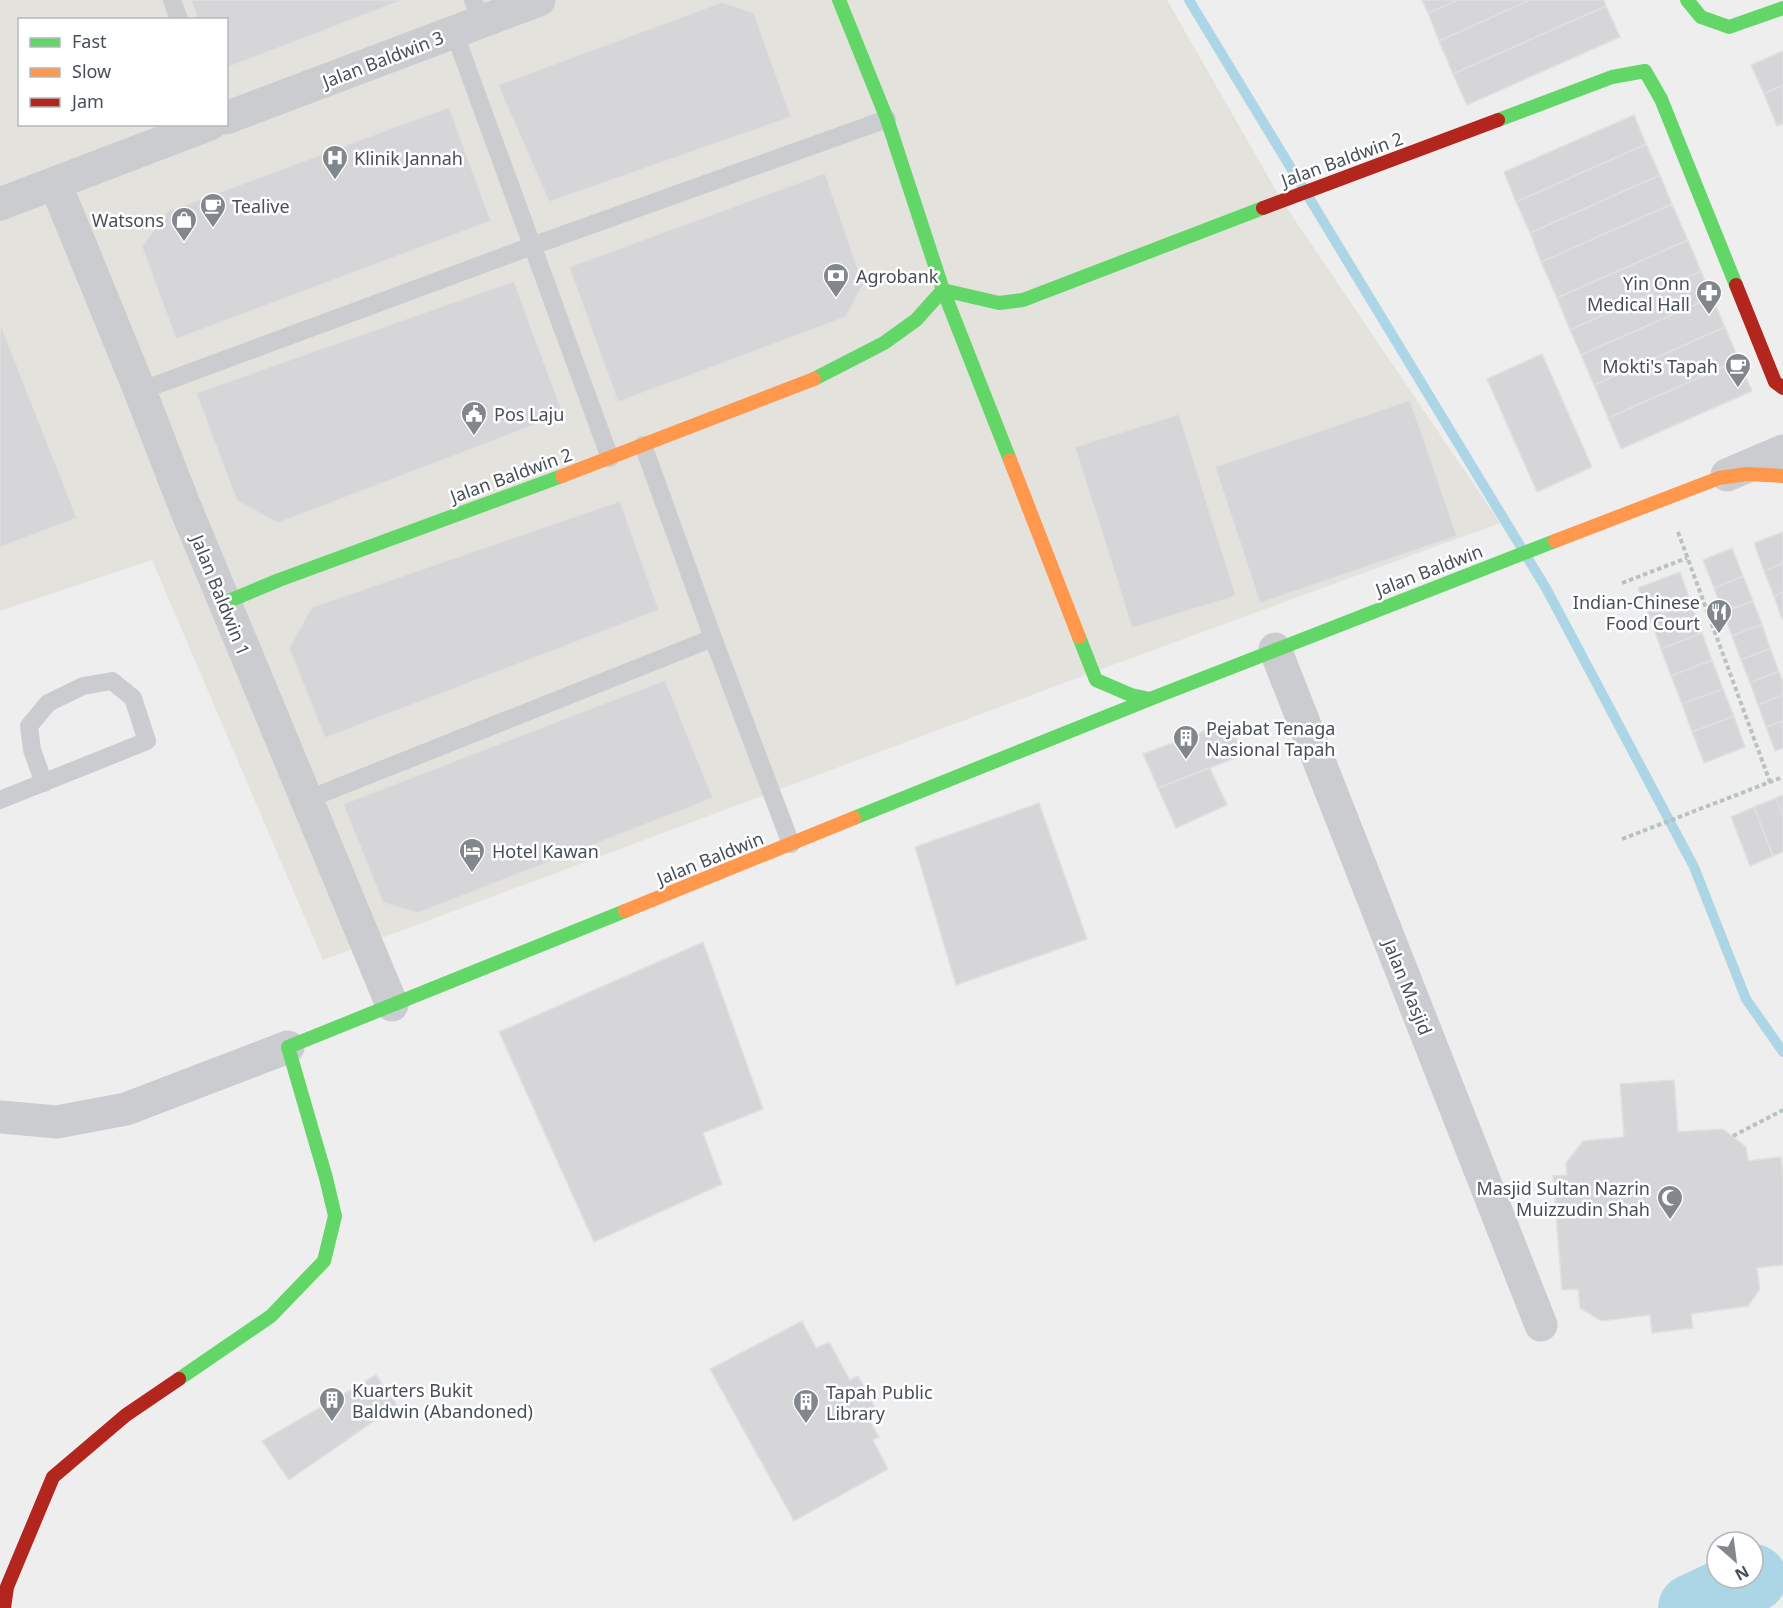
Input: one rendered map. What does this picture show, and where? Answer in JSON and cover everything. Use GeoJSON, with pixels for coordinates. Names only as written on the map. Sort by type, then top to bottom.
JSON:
{"type":"FeatureCollection","features":[{"type":"Feature","properties":{"kind":"main road"},"geometry":{"type":"LineString","coordinates":[[839,0],[887,119],[943,290],[1093,685],[1150,699]]}},
{"type":"Feature","properties":{"kind":"main road"},"geometry":{"type":"LineString","coordinates":[[1687,0],[1701,17],[1729,27],[1783,8]]}},
{"type":"Feature","properties":{"kind":"main road","name":"Jalan Baldwin 2"},"geometry":{"type":"LineString","coordinates":[[224,603],[279,580],[610,458],[810,381],[884,344],[916,320],[943,290],[999,303],[1023,300],[1612,77],[1645,71],[1662,99],[1779,385]]}},
{"type":"Feature","properties":{"kind":"main road","name":"Jalan Baldwin"},"geometry":{"type":"LineString","coordinates":[[288,1047],[1275,649],[1722,477],[1767,474],[1783,476]]}},
{"type":"Feature","properties":{"kind":"main road"},"geometry":{"type":"LineString","coordinates":[[1048,741],[1082,710]]}},
{"type":"Feature","properties":{"kind":"main road"},"geometry":{"type":"LineString","coordinates":[[4,1608],[7,1587],[53,1477],[126,1415],[271,1316],[324,1261],[335,1216],[288,1047]]}},
{"type":"Feature","properties":{"kind":"street","name":"Jalan Baldwin 3"},"geometry":{"type":"LineString","coordinates":[[228,117],[469,18],[539,0]]}},
{"type":"Feature","properties":{"kind":"street"},"geometry":{"type":"LineString","coordinates":[[0,204],[205,126]]}},
{"type":"Feature","properties":{"kind":"street","name":"Jalan Baldwin 1"},"geometry":{"type":"LineString","coordinates":[[55,183],[389,1006]]}},
{"type":"Feature","properties":{"kind":"street"},"geometry":{"type":"LineString","coordinates":[[1722,477],[1783,451]]}},
{"type":"Feature","properties":{"kind":"street","name":"Jalan Masjid"},"geometry":{"type":"LineString","coordinates":[[1275,649],[1541,1325]]}},
{"type":"Feature","properties":{"kind":"street"},"geometry":{"type":"LineString","coordinates":[[0,1117],[57,1122],[126,1109],[288,1047]]}},
{"type":"Feature","properties":{"kind":"lane"},"geometry":{"type":"LineString","coordinates":[[172,0],[178,18]]}},
{"type":"Feature","properties":{"kind":"lane"},"geometry":{"type":"LineString","coordinates":[[469,18],[532,246],[610,458]]}},
{"type":"Feature","properties":{"kind":"lane"},"geometry":{"type":"LineString","coordinates":[[140,391],[532,246],[887,119]]}},
{"type":"Feature","properties":{"kind":"lane"},"geometry":{"type":"LineString","coordinates":[[643,445],[791,844]]}},
{"type":"Feature","properties":{"kind":"lane"},"geometry":{"type":"LineString","coordinates":[[306,800],[713,638]]}},
{"type":"Feature","properties":{"kind":"lane"},"geometry":{"type":"LineString","coordinates":[[0,800],[44,783],[147,741],[133,698],[112,681],[82,686],[48,703],[29,726],[32,750],[44,783]]}},
{"type":"Feature","properties":{"kind":"path"},"geometry":{"type":"LineString","coordinates":[[1665,499],[1770,782]]}},
{"type":"Feature","properties":{"kind":"path"},"geometry":{"type":"LineString","coordinates":[[1622,583],[1687,558]]}},
{"type":"Feature","properties":{"kind":"path"},"geometry":{"type":"LineString","coordinates":[[1622,839],[1783,777]]}},
{"type":"Feature","properties":{"kind":"path"},"geometry":{"type":"LineString","coordinates":[[1733,1136],[1783,1110]]}},
{"type":"Feature","properties":{"kind":"shaded area"},"geometry":{"type":"Polygon","coordinates":[[[0,0],[1167,0],[1282,201],[1500,523],[1088,674],[323,960],[152,560],[0,611],[0,0]]]}},
{"type":"Feature","properties":{"kind":"building"},"geometry":{"type":"Polygon","coordinates":[[[191,0],[403,0],[228,67],[228,18],[197,18],[191,0]]]}},
{"type":"Feature","properties":{"kind":"building"},"geometry":{"type":"Polygon","coordinates":[[[1422,0],[1458,0],[1428,13],[1422,0]]]}},
{"type":"Feature","properties":{"kind":"building"},"geometry":{"type":"Polygon","coordinates":[[[1458,0],[1530,0],[1439,41],[1428,13],[1458,0]]]}},
{"type":"Feature","properties":{"kind":"building"},"geometry":{"type":"Polygon","coordinates":[[[1530,0],[1604,0],[1606,6],[1453,74],[1439,41],[1530,0]]]}},
{"type":"Feature","properties":{"kind":"building"},"geometry":{"type":"Polygon","coordinates":[[[722,2],[754,13],[791,117],[549,202],[498,85],[722,2]]]}},
{"type":"Feature","properties":{"kind":"building"},"geometry":{"type":"Polygon","coordinates":[[[1606,6],[1620,37],[1467,105],[1453,74],[1606,6]]]}},
{"type":"Feature","properties":{"kind":"building"},"geometry":{"type":"Polygon","coordinates":[[[1783,51],[1783,85],[1764,94],[1751,65],[1783,51]]]}},
{"type":"Feature","properties":{"kind":"building"},"geometry":{"type":"Polygon","coordinates":[[[1783,85],[1783,124],[1777,126],[1764,94],[1783,85]]]}},
{"type":"Feature","properties":{"kind":"building"},"geometry":{"type":"Polygon","coordinates":[[[449,107],[491,221],[176,339],[142,247],[166,212],[449,107]]]}},
{"type":"Feature","properties":{"kind":"building"},"geometry":{"type":"Polygon","coordinates":[[[1634,115],[1646,144],[1516,202],[1504,172],[1634,115]]]}},
{"type":"Feature","properties":{"kind":"building"},"geometry":{"type":"Polygon","coordinates":[[[1646,144],[1660,175],[1530,233],[1516,202],[1646,144]]]}},
{"type":"Feature","properties":{"kind":"building"},"geometry":{"type":"Polygon","coordinates":[[[825,173],[863,284],[846,317],[618,402],[569,267],[825,173]]]}},
{"type":"Feature","properties":{"kind":"building"},"geometry":{"type":"Polygon","coordinates":[[[1660,175],[1672,204],[1541,262],[1530,233],[1660,175]]]}},
{"type":"Feature","properties":{"kind":"building"},"geometry":{"type":"Polygon","coordinates":[[[1672,204],[1688,240],[1557,298],[1541,262],[1672,204]]]}},
{"type":"Feature","properties":{"kind":"building"},"geometry":{"type":"Polygon","coordinates":[[[1688,240],[1701,271],[1570,330],[1557,298],[1688,240]]]}},
{"type":"Feature","properties":{"kind":"building"},"geometry":{"type":"Polygon","coordinates":[[[1701,271],[1712,297],[1581,355],[1570,330],[1701,271]]]}},
{"type":"Feature","properties":{"kind":"building"},"geometry":{"type":"Polygon","coordinates":[[[514,281],[563,414],[278,523],[237,501],[196,393],[514,281]]]}},
{"type":"Feature","properties":{"kind":"building"},"geometry":{"type":"Polygon","coordinates":[[[1712,297],[1725,327],[1594,385],[1581,355],[1712,297]]]}},
{"type":"Feature","properties":{"kind":"building"},"geometry":{"type":"Polygon","coordinates":[[[0,323],[77,518],[0,547],[0,323]]]}},
{"type":"Feature","properties":{"kind":"building"},"geometry":{"type":"Polygon","coordinates":[[[1725,327],[1739,360],[1608,418],[1594,385],[1725,327]]]}},
{"type":"Feature","properties":{"kind":"building"},"geometry":{"type":"Polygon","coordinates":[[[1542,354],[1592,467],[1537,492],[1487,379],[1542,354]]]}},
{"type":"Feature","properties":{"kind":"building"},"geometry":{"type":"Polygon","coordinates":[[[1739,360],[1752,391],[1621,449],[1608,418],[1739,360]]]}},
{"type":"Feature","properties":{"kind":"building"},"geometry":{"type":"Polygon","coordinates":[[[1410,400],[1457,536],[1260,603],[1215,467],[1410,400]]]}},
{"type":"Feature","properties":{"kind":"building"},"geometry":{"type":"Polygon","coordinates":[[[1179,414],[1236,596],[1132,628],[1075,447],[1179,414]]]}},
{"type":"Feature","properties":{"kind":"building"},"geometry":{"type":"Polygon","coordinates":[[[620,501],[659,610],[325,738],[289,648],[312,607],[620,501]]]}},
{"type":"Feature","properties":{"kind":"building"},"geometry":{"type":"Polygon","coordinates":[[[1783,532],[1783,563],[1764,571],[1754,543],[1783,532]]]}},
{"type":"Feature","properties":{"kind":"building"},"geometry":{"type":"Polygon","coordinates":[[[1732,548],[1743,576],[1714,588],[1703,560],[1732,548]]]}},
{"type":"Feature","properties":{"kind":"building"},"geometry":{"type":"Polygon","coordinates":[[[1783,563],[1783,592],[1774,596],[1764,571],[1783,563]]]}},
{"type":"Feature","properties":{"kind":"building"},"geometry":{"type":"Polygon","coordinates":[[[1680,572],[1691,603],[1650,618],[1638,588],[1680,572]]]}},
{"type":"Feature","properties":{"kind":"building"},"geometry":{"type":"Polygon","coordinates":[[[1743,576],[1753,601],[1723,612],[1714,588],[1743,576]]]}},
{"type":"Feature","properties":{"kind":"building"},"geometry":{"type":"Polygon","coordinates":[[[1783,592],[1783,619],[1782,619],[1774,596],[1783,592]]]}},
{"type":"Feature","properties":{"kind":"building"},"geometry":{"type":"Polygon","coordinates":[[[1753,601],[1762,624],[1732,636],[1723,612],[1753,601]]]}},
{"type":"Feature","properties":{"kind":"building"},"geometry":{"type":"Polygon","coordinates":[[[1691,603],[1702,633],[1661,649],[1650,618],[1691,603]]]}},
{"type":"Feature","properties":{"kind":"building"},"geometry":{"type":"Polygon","coordinates":[[[1762,624],[1770,648],[1741,660],[1732,636],[1762,624]]]}},
{"type":"Feature","properties":{"kind":"building"},"geometry":{"type":"Polygon","coordinates":[[[1702,633],[1712,660],[1671,676],[1661,649],[1702,633]]]}},
{"type":"Feature","properties":{"kind":"building"},"geometry":{"type":"Polygon","coordinates":[[[1770,648],[1779,671],[1750,683],[1741,660],[1770,648]]]}},
{"type":"Feature","properties":{"kind":"building"},"geometry":{"type":"Polygon","coordinates":[[[1712,660],[1723,689],[1682,704],[1671,676],[1712,660]]]}},
{"type":"Feature","properties":{"kind":"building"},"geometry":{"type":"Polygon","coordinates":[[[1779,671],[1783,682],[1783,695],[1758,705],[1750,683],[1779,671]]]}},
{"type":"Feature","properties":{"kind":"building"},"geometry":{"type":"Polygon","coordinates":[[[665,680],[713,798],[418,913],[383,903],[343,804],[665,680]]]}},
{"type":"Feature","properties":{"kind":"building"},"geometry":{"type":"Polygon","coordinates":[[[1723,689],[1734,716],[1692,732],[1682,704],[1723,689]]]}},
{"type":"Feature","properties":{"kind":"building"},"geometry":{"type":"Polygon","coordinates":[[[1783,695],[1783,721],[1766,727],[1758,705],[1783,695]]]}},
{"type":"Feature","properties":{"kind":"building"},"geometry":{"type":"Polygon","coordinates":[[[1734,716],[1745,747],[1704,763],[1692,732],[1734,716]]]}},
{"type":"Feature","properties":{"kind":"building"},"geometry":{"type":"Polygon","coordinates":[[[1783,721],[1783,748],[1775,751],[1766,727],[1783,721]]]}},
{"type":"Feature","properties":{"kind":"building","name":"Pejabat Tenaga Nasional Tapah"},"geometry":{"type":"Polygon","coordinates":[[[1229,722],[1243,755],[1158,788],[1143,754],[1229,722]]]}},
{"type":"Feature","properties":{"kind":"building"},"geometry":{"type":"Polygon","coordinates":[[[1210,768],[1227,805],[1176,828],[1158,788],[1210,768]]]}},
{"type":"Feature","properties":{"kind":"building"},"geometry":{"type":"Polygon","coordinates":[[[1783,795],[1783,817],[1776,798],[1783,795]]]}},
{"type":"Feature","properties":{"kind":"building"},"geometry":{"type":"Polygon","coordinates":[[[1776,798],[1783,817],[1783,852],[1773,856],[1754,807],[1776,798]]]}},
{"type":"Feature","properties":{"kind":"building"},"geometry":{"type":"Polygon","coordinates":[[[1039,803],[1087,939],[956,985],[915,847],[1039,803]]]}},
{"type":"Feature","properties":{"kind":"building"},"geometry":{"type":"Polygon","coordinates":[[[1754,807],[1773,856],[1750,866],[1731,817],[1754,807]]]}},
{"type":"Feature","properties":{"kind":"building"},"geometry":{"type":"Polygon","coordinates":[[[703,942],[763,1109],[703,1133],[722,1184],[594,1242],[499,1032],[703,942]]]}},
{"type":"Feature","properties":{"kind":"building","name":"Masjid Sultan Nazrin Muizzudin Shah"},"geometry":{"type":"Polygon","coordinates":[[[1674,1080],[1678,1132],[1723,1129],[1746,1147],[1748,1161],[1781,1157],[1783,1265],[1757,1268],[1760,1289],[1748,1306],[1691,1314],[1693,1328],[1652,1333],[1650,1315],[1601,1321],[1580,1308],[1578,1289],[1562,1290],[1553,1176],[1567,1175],[1566,1163],[1583,1141],[1624,1137],[1620,1084],[1674,1080]]]}},
{"type":"Feature","properties":{"kind":"building","name":"Tapah Public Library"},"geometry":{"type":"Polygon","coordinates":[[[802,1321],[816,1348],[829,1342],[850,1380],[858,1376],[875,1407],[865,1413],[879,1437],[873,1440],[888,1469],[794,1521],[710,1369],[802,1321]]]}},
{"type":"Feature","properties":{"kind":"building","name":"Kuarters Bukit Baldwin (Abandoned)"},"geometry":{"type":"Polygon","coordinates":[[[376,1375],[397,1405],[289,1480],[262,1441],[376,1375]]]}},
{"type":"Feature","properties":{"kind":"waterway"},"geometry":{"type":"LineString","coordinates":[[1189,0],[1547,590],[1694,867],[1746,999],[1783,1052]]}},
{"type":"Feature","properties":{"kind":"waterway"},"geometry":{"type":"LineString","coordinates":[[1692,1608],[1730,1590]]}},
{"type":"Feature","properties":{"kind":"traffic: fast"},"geometry":{"type":"LineString","coordinates":[[839,0],[887,119],[943,290],[1010,460]]}},
{"type":"Feature","properties":{"kind":"traffic: fast"},"geometry":{"type":"LineString","coordinates":[[1687,0],[1701,17],[1729,27],[1783,8]]}},
{"type":"Feature","properties":{"kind":"traffic: fast"},"geometry":{"type":"LineString","coordinates":[[1498,120],[1612,77],[1645,71],[1661,99],[1736,285]]}},
{"type":"Feature","properties":{"kind":"traffic: fast"},"geometry":{"type":"LineString","coordinates":[[814,379],[884,343],[916,320],[943,290],[999,303],[1023,300],[1263,208]]}},
{"type":"Feature","properties":{"kind":"traffic: fast"},"geometry":{"type":"LineString","coordinates":[[224,603],[279,580],[562,476]]}},
{"type":"Feature","properties":{"kind":"traffic: fast"},"geometry":{"type":"LineString","coordinates":[[1079,637],[1096,680],[1131,695],[1150,699],[1555,541]]}},
{"type":"Feature","properties":{"kind":"traffic: fast"},"geometry":{"type":"LineString","coordinates":[[854,818],[1150,699]]}},
{"type":"Feature","properties":{"kind":"traffic: fast"},"geometry":{"type":"LineString","coordinates":[[179,1379],[271,1316],[324,1261],[335,1216],[288,1047],[625,911]]}},
{"type":"Feature","properties":{"kind":"traffic: slow"},"geometry":{"type":"LineString","coordinates":[[562,476],[814,379]]}},
{"type":"Feature","properties":{"kind":"traffic: slow"},"geometry":{"type":"LineString","coordinates":[[1010,460],[1079,637]]}},
{"type":"Feature","properties":{"kind":"traffic: slow"},"geometry":{"type":"LineString","coordinates":[[1555,541],[1719,478],[1747,474],[1783,476]]}},
{"type":"Feature","properties":{"kind":"traffic: slow"},"geometry":{"type":"LineString","coordinates":[[625,911],[854,818]]}},
{"type":"Feature","properties":{"kind":"traffic: jam"},"geometry":{"type":"LineString","coordinates":[[1263,208],[1498,120]]}},
{"type":"Feature","properties":{"kind":"traffic: jam"},"geometry":{"type":"LineString","coordinates":[[1736,285],[1775,382],[1783,388]]}},
{"type":"Feature","properties":{"kind":"traffic: jam"},"geometry":{"type":"LineString","coordinates":[[4,1608],[7,1587],[53,1477],[126,1415],[179,1379]]}},
{"type":"Feature","properties":{"kind":"place","name":"Klinik Jannah"},"geometry":{"type":"Point","coordinates":[335,181]}},
{"type":"Feature","properties":{"kind":"place","name":"Tealive"},"geometry":{"type":"Point","coordinates":[213,229]}},
{"type":"Feature","properties":{"kind":"place","name":"Watsons"},"geometry":{"type":"Point","coordinates":[184,243]}},
{"type":"Feature","properties":{"kind":"place","name":"Agrobank"},"geometry":{"type":"Point","coordinates":[836,299]}},
{"type":"Feature","properties":{"kind":"place","name":"Yin Onn Medical Hall"},"geometry":{"type":"Point","coordinates":[1709,316]}},
{"type":"Feature","properties":{"kind":"place","name":"Mokti's Tapah"},"geometry":{"type":"Point","coordinates":[1738,389]}},
{"type":"Feature","properties":{"kind":"place","name":"Pos Laju"},"geometry":{"type":"Point","coordinates":[474,437]}},
{"type":"Feature","properties":{"kind":"place","name":"Indian-Chinese Food Court"},"geometry":{"type":"Point","coordinates":[1719,635]}},
{"type":"Feature","properties":{"kind":"place","name":"Pejabat Tenaga Nasional Tapah"},"geometry":{"type":"Point","coordinates":[1186,761]}},
{"type":"Feature","properties":{"kind":"place","name":"Hotel Kawan"},"geometry":{"type":"Point","coordinates":[472,874]}},
{"type":"Feature","properties":{"kind":"place","name":"Masjid Sultan Nazrin Muizzudin Shah"},"geometry":{"type":"Point","coordinates":[1670,1221]}},
{"type":"Feature","properties":{"kind":"place","name":"Kuarters Bukit Baldwin (Abandoned)"},"geometry":{"type":"Point","coordinates":[332,1423]}},
{"type":"Feature","properties":{"kind":"place","name":"Tapah Public Library"},"geometry":{"type":"Point","coordinates":[806,1425]}}]}
